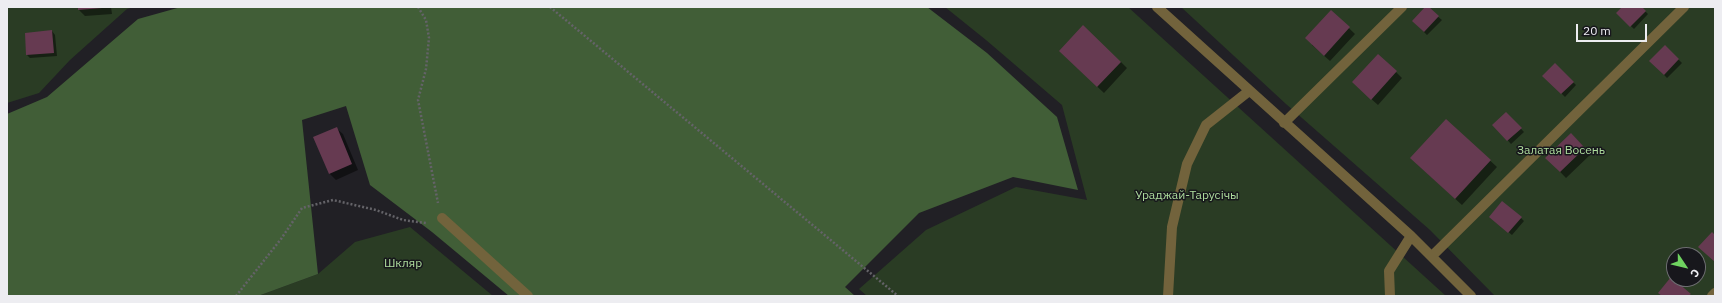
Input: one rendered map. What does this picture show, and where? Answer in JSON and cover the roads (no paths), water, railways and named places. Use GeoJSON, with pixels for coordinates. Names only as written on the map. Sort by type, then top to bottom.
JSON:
{"type":"FeatureCollection","features":[{"type":"Feature","properties":{"kind":"street"},"geometry":{"type":"LineString","coordinates":[[1157,7],[1411,236],[1471,296]]}},
{"type":"Feature","properties":{"kind":"street"},"geometry":{"type":"LineString","coordinates":[[1284,123],[1402,7]]}},
{"type":"Feature","properties":{"kind":"street"},"geometry":{"type":"LineString","coordinates":[[1432,256],[1684,7]]}},
{"type":"Feature","properties":{"kind":"street"},"geometry":{"type":"LineString","coordinates":[[1168,296],[1172,227],[1187,164],[1206,125],[1249,91]]}},
{"type":"Feature","properties":{"kind":"street"},"geometry":{"type":"LineString","coordinates":[[442,218],[528,296]]}},
{"type":"Feature","properties":{"kind":"street"},"geometry":{"type":"LineString","coordinates":[[1390,296],[1389,270],[1411,236]]}},
{"type":"Feature","properties":{"kind":"street"},"geometry":{"type":"LineString","coordinates":[[1712,296],[1715,292]]}},
{"type":"Feature","properties":{"kind":"park label","name":"Залатая Восень"},"geometry":{"type":"Point","coordinates":[1561,151]}},
{"type":"Feature","properties":{"kind":"park label","name":"Ураджай-Тарусічы"},"geometry":{"type":"Point","coordinates":[1187,196]}},
{"type":"Feature","properties":{"kind":"park label","name":"Шкляр"},"geometry":{"type":"Point","coordinates":[403,264]}}]}
